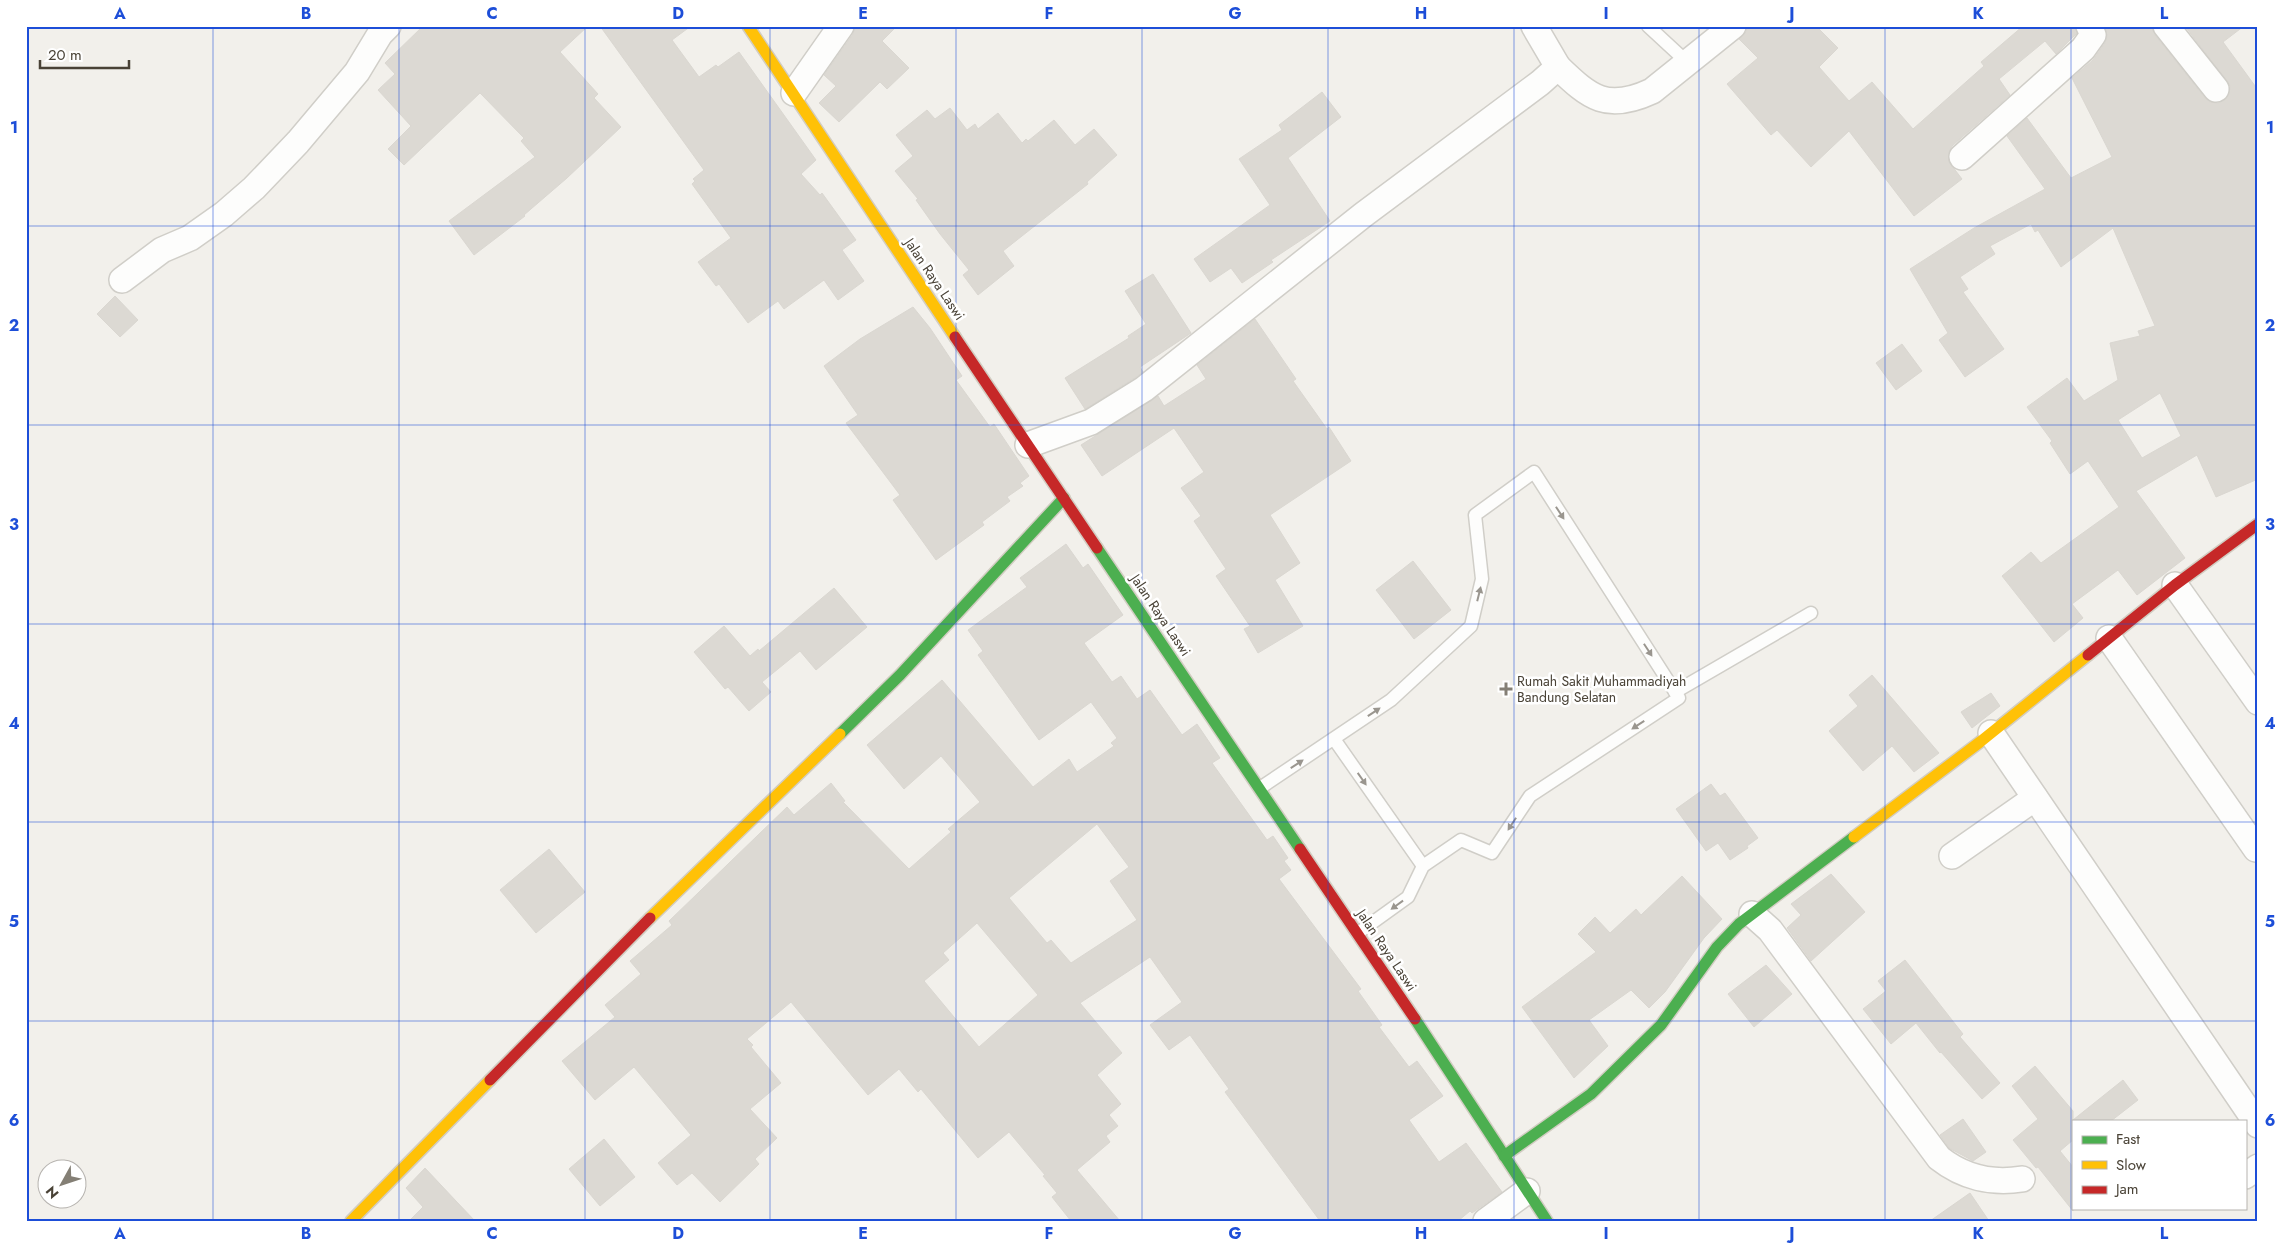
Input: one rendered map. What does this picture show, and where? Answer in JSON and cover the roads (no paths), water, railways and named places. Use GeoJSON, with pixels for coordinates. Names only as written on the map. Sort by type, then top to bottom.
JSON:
{"type":"FeatureCollection","features":[{"type":"Feature","properties":{"kind":"street"},"geometry":{"type":"LineString","coordinates":[[122,280],[162,250],[190,238],[224,214],[254,188],[298,142],[357,72],[380,34],[388,26]]}},
{"type":"Feature","properties":{"kind":"street","name":"Jalan Raya Laswi"},"geometry":{"type":"LineString","coordinates":[[748,26],[1034,454],[1358,933],[1547,1221]]}},
{"type":"Feature","properties":{"kind":"street"},"geometry":{"type":"LineString","coordinates":[[794,94],[841,26]]}},
{"type":"Feature","properties":{"kind":"street"},"geometry":{"type":"LineString","coordinates":[[1534,26],[1558,67],[1593,97],[1613,102],[1636,99],[1652,91],[1733,26]]}},
{"type":"Feature","properties":{"kind":"street"},"geometry":{"type":"LineString","coordinates":[[2166,26],[2216,90]]}},
{"type":"Feature","properties":{"kind":"street"},"geometry":{"type":"LineString","coordinates":[[1962,157],[2083,49],[2095,29]]}},
{"type":"Feature","properties":{"kind":"street"},"geometry":{"type":"LineString","coordinates":[[1034,454],[1144,390],[1363,215],[1540,83],[1558,67]]}},
{"type":"Feature","properties":{"kind":"street"},"geometry":{"type":"LineString","coordinates":[[351,1221],[663,906],[900,675],[1062,495]]}},
{"type":"Feature","properties":{"kind":"street"},"geometry":{"type":"LineString","coordinates":[[1504,1156],[1591,1094],[1661,1025],[1718,947],[1739,924],[1991,733],[2175,585],[2258,524]]}},
{"type":"Feature","properties":{"kind":"street"},"geometry":{"type":"LineString","coordinates":[[2175,585],[2258,702]]}},
{"type":"Feature","properties":{"kind":"street"},"geometry":{"type":"LineString","coordinates":[[2109,638],[2256,849]]}},
{"type":"Feature","properties":{"kind":"street"},"geometry":{"type":"LineString","coordinates":[[1991,733],[2258,1125]]}},
{"type":"Feature","properties":{"kind":"street"},"geometry":{"type":"LineString","coordinates":[[1952,856],[2036,798]]}},
{"type":"Feature","properties":{"kind":"street"},"geometry":{"type":"LineString","coordinates":[[1752,914],[1770,930],[1939,1158],[1952,1169],[1989,1180],[2003,1182],[2022,1179]]}},
{"type":"Feature","properties":{"kind":"street"},"geometry":{"type":"LineString","coordinates":[[2246,1175],[2258,1168]]}},
{"type":"Feature","properties":{"kind":"street"},"geometry":{"type":"LineString","coordinates":[[1486,1221],[1527,1191]]}},
{"type":"Feature","properties":{"kind":"lane"},"geometry":{"type":"LineString","coordinates":[[1648,26],[1688,63]]}},
{"type":"Feature","properties":{"kind":"lane"},"geometry":{"type":"LineString","coordinates":[[1260,788],[1391,700],[1471,626],[1482,579],[1474,515],[1534,472],[1679,698],[1530,796],[1492,853],[1460,840],[1423,866],[1408,896],[1358,933]]}},
{"type":"Feature","properties":{"kind":"lane"},"geometry":{"type":"LineString","coordinates":[[1675,692],[1811,612]]}},
{"type":"Feature","properties":{"kind":"lane"},"geometry":{"type":"LineString","coordinates":[[1334,739],[1423,866]]}},
{"type":"Feature","properties":{"kind":"place","name":"Rumah Sakit Muhammadiyah Bandung Selatan"},"geometry":{"type":"Point","coordinates":[1506,689]}}]}
